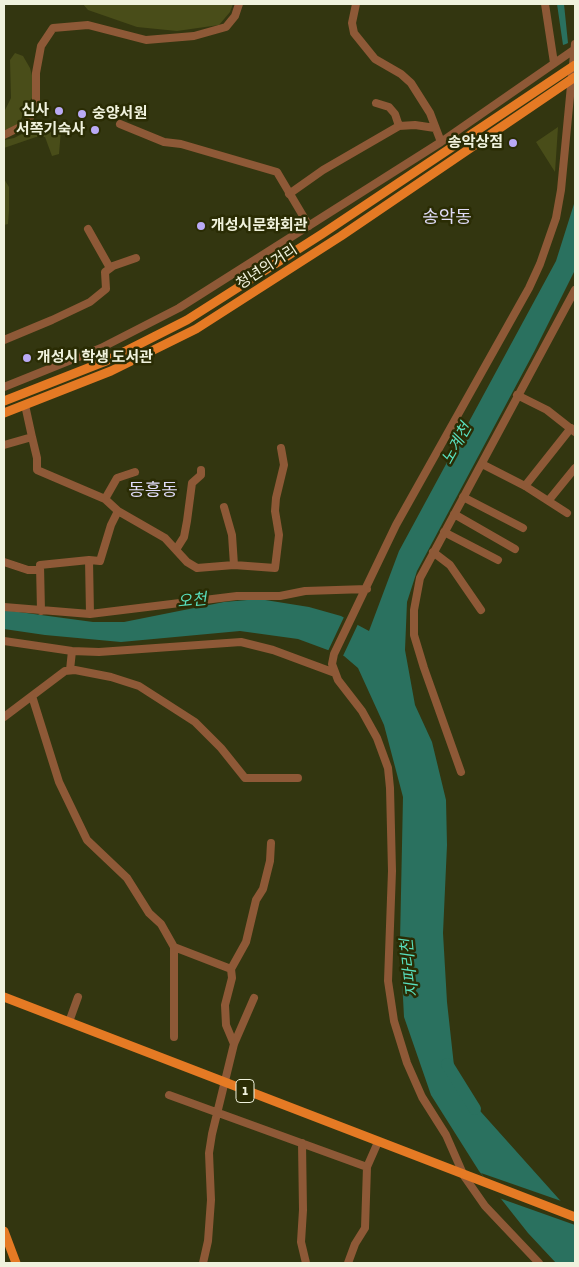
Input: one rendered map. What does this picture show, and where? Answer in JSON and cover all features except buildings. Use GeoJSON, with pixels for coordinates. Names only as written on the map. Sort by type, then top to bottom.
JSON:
{"type":"FeatureCollection","features":[{"type":"Feature","properties":{"kind":"main road","name":"청년의거리"},"geometry":{"type":"LineString","coordinates":[[4,401],[106,361],[188,320],[322,234],[574,66]]}},
{"type":"Feature","properties":{"kind":"main road","name":"청년의거리"},"geometry":{"type":"LineString","coordinates":[[4,413],[111,371],[196,329],[365,220],[574,78]]}},
{"type":"Feature","properties":{"kind":"main road","name":"1"},"geometry":{"type":"LineString","coordinates":[[4,997],[464,1176],[575,1217]]}},
{"type":"Feature","properties":{"kind":"main road"},"geometry":{"type":"LineString","coordinates":[[4,1231],[16,1263]]}},
{"type":"Feature","properties":{"kind":"street"},"geometry":{"type":"LineString","coordinates":[[4,135],[28,124],[36,101],[36,73],[41,46],[53,28],[88,26],[146,40],[194,36],[226,27],[235,16],[239,4]]}},
{"type":"Feature","properties":{"kind":"street"},"geometry":{"type":"LineString","coordinates":[[356,4],[352,23],[354,33],[375,59],[401,74],[411,83],[430,113],[442,142]]}},
{"type":"Feature","properties":{"kind":"street"},"geometry":{"type":"LineString","coordinates":[[546,4],[554,63]]}},
{"type":"Feature","properties":{"kind":"street"},"geometry":{"type":"LineString","coordinates":[[539,1263],[485,1206],[464,1176],[446,1135],[422,1097],[407,1063],[394,1021],[388,982],[392,871],[388,768],[377,738],[362,711],[338,680],[332,664],[334,654],[367,589],[530,288],[540,264],[556,218],[561,190],[574,78],[575,44]]}},
{"type":"Feature","properties":{"kind":"street"},"geometry":{"type":"LineString","coordinates":[[4,386],[101,348],[179,308],[442,142],[575,49]]}},
{"type":"Feature","properties":{"kind":"street"},"geometry":{"type":"LineString","coordinates":[[376,103],[389,107],[395,114],[399,126]]}},
{"type":"Feature","properties":{"kind":"street"},"geometry":{"type":"LineString","coordinates":[[120,124],[164,142],[181,144],[277,172],[308,226]]}},
{"type":"Feature","properties":{"kind":"street"},"geometry":{"type":"LineString","coordinates":[[289,194],[323,170],[399,126],[415,125],[435,128]]}},
{"type":"Feature","properties":{"kind":"street"},"geometry":{"type":"LineString","coordinates":[[88,229],[110,268]]}},
{"type":"Feature","properties":{"kind":"street"},"geometry":{"type":"LineString","coordinates":[[4,340],[90,302],[108,286],[104,275],[110,268],[136,258]]}},
{"type":"Feature","properties":{"kind":"street"},"geometry":{"type":"LineString","coordinates":[[461,772],[414,635],[416,595],[420,578],[434,548],[482,464],[517,395],[575,291]]}},
{"type":"Feature","properties":{"kind":"street"},"geometry":{"type":"LineString","coordinates":[[517,395],[547,410],[573,430],[525,486]]}},
{"type":"Feature","properties":{"kind":"street"},"geometry":{"type":"LineString","coordinates":[[25,405],[38,458],[37,470],[104,500],[118,511],[165,538],[187,562],[197,568],[234,565],[275,568],[279,535],[275,511],[276,498],[284,465],[281,448]]}},
{"type":"Feature","properties":{"kind":"street"},"geometry":{"type":"LineString","coordinates":[[4,445],[32,437]]}},
{"type":"Feature","properties":{"kind":"street"},"geometry":{"type":"LineString","coordinates":[[482,464],[525,486],[567,512]]}},
{"type":"Feature","properties":{"kind":"street"},"geometry":{"type":"LineString","coordinates":[[549,500],[575,468]]}},
{"type":"Feature","properties":{"kind":"street"},"geometry":{"type":"LineString","coordinates":[[176,548],[186,529],[192,483],[201,475],[201,470]]}},
{"type":"Feature","properties":{"kind":"street"},"geometry":{"type":"LineString","coordinates":[[104,500],[117,478],[135,472]]}},
{"type":"Feature","properties":{"kind":"street"},"geometry":{"type":"LineString","coordinates":[[463,497],[523,528]]}},
{"type":"Feature","properties":{"kind":"street"},"geometry":{"type":"LineString","coordinates":[[224,507],[232,535],[234,565]]}},
{"type":"Feature","properties":{"kind":"street"},"geometry":{"type":"LineString","coordinates":[[41,611],[40,565],[89,560],[100,561],[110,525],[118,511]]}},
{"type":"Feature","properties":{"kind":"street"},"geometry":{"type":"LineString","coordinates":[[454,514],[515,549]]}},
{"type":"Feature","properties":{"kind":"street"},"geometry":{"type":"LineString","coordinates":[[444,532],[498,560]]}},
{"type":"Feature","properties":{"kind":"street"},"geometry":{"type":"LineString","coordinates":[[434,548],[450,565],[481,610]]}},
{"type":"Feature","properties":{"kind":"street"},"geometry":{"type":"LineString","coordinates":[[89,560],[90,614]]}},
{"type":"Feature","properties":{"kind":"street"},"geometry":{"type":"LineString","coordinates":[[4,562],[28,570],[40,570]]}},
{"type":"Feature","properties":{"kind":"street"},"geometry":{"type":"LineString","coordinates":[[4,607],[90,614],[132,611],[237,596],[280,596],[305,591],[367,589]]}},
{"type":"Feature","properties":{"kind":"street"},"geometry":{"type":"LineString","coordinates":[[4,641],[72,651],[99,652],[154,650],[241,642],[272,650],[335,673]]}},
{"type":"Feature","properties":{"kind":"street"},"geometry":{"type":"LineString","coordinates":[[70,670],[72,651]]}},
{"type":"Feature","properties":{"kind":"street"},"geometry":{"type":"LineString","coordinates":[[4,717],[65,671],[70,670],[120,680],[139,686],[158,696],[194,722],[221,748],[245,778],[298,778]]}},
{"type":"Feature","properties":{"kind":"street"},"geometry":{"type":"LineString","coordinates":[[32,696],[59,782],[87,840],[127,878],[149,912],[161,924],[174,947],[174,1037]]}},
{"type":"Feature","properties":{"kind":"street"},"geometry":{"type":"LineString","coordinates":[[234,1044],[226,1025],[225,1005],[232,978],[231,970],[246,942],[256,900],[263,889],[270,861],[271,843]]}},
{"type":"Feature","properties":{"kind":"street"},"geometry":{"type":"LineString","coordinates":[[174,947],[231,970]]}},
{"type":"Feature","properties":{"kind":"street"},"geometry":{"type":"LineString","coordinates":[[69,1022],[78,997]]}},
{"type":"Feature","properties":{"kind":"street"},"geometry":{"type":"LineString","coordinates":[[203,1263],[208,1241],[211,1200],[209,1153],[234,1044],[254,998]]}},
{"type":"Feature","properties":{"kind":"street"},"geometry":{"type":"LineString","coordinates":[[169,1095],[367,1167]]}},
{"type":"Feature","properties":{"kind":"street"},"geometry":{"type":"LineString","coordinates":[[348,1263],[355,1244],[365,1228],[367,1167],[378,1142]]}},
{"type":"Feature","properties":{"kind":"street"},"geometry":{"type":"LineString","coordinates":[[302,1143],[303,1210],[301,1242],[306,1263]]}},
{"type":"Feature","properties":{"kind":"green space"},"geometry":{"type":"Polygon","coordinates":[[[83,4],[233,4],[230,12],[219,25],[177,31],[137,27],[88,10],[83,4]]]}},
{"type":"Feature","properties":{"kind":"green space"},"geometry":{"type":"Polygon","coordinates":[[[15,53],[23,56],[30,68],[34,94],[20,121],[13,129],[4,130],[4,112],[11,98],[10,60],[15,53]]]}},
{"type":"Feature","properties":{"kind":"green space"},"geometry":{"type":"Polygon","coordinates":[[[42,124],[45,127],[61,130],[59,154],[52,156],[45,137],[36,137],[4,148],[4,140],[14,138],[42,124]]]}},
{"type":"Feature","properties":{"kind":"green space"},"geometry":{"type":"Polygon","coordinates":[[[558,127],[555,172],[536,142],[558,127]]]}},
{"type":"Feature","properties":{"kind":"green space"},"geometry":{"type":"Polygon","coordinates":[[[4,179],[9,187],[9,211],[8,224],[4,225],[4,179]]]}},
{"type":"Feature","properties":{"kind":"water"},"geometry":{"type":"Polygon","coordinates":[[[557,4],[564,4],[568,43],[563,45],[557,4]]]}},
{"type":"Feature","properties":{"kind":"water","name":"노계천"},"geometry":{"type":"Polygon","coordinates":[[[575,192],[575,270],[534,352],[417,571],[407,602],[405,650],[415,705],[432,742],[446,800],[447,845],[443,933],[447,1002],[456,1084],[575,1217],[575,1263],[556,1263],[528,1233],[479,1171],[431,1095],[404,1017],[400,941],[403,797],[384,725],[358,668],[344,656],[298,639],[240,631],[121,642],[45,635],[4,629],[4,610],[93,622],[124,622],[224,602],[259,599],[309,607],[341,616],[369,631],[399,551],[556,261],[574,204],[575,192]]]}},
{"type":"Feature","properties":{"kind":"pier"},"geometry":{"type":"Polygon","coordinates":[[[344,617],[358,624],[342,658],[328,651],[344,617]]]}},
{"type":"Feature","properties":{"kind":"pier"},"geometry":{"type":"Polygon","coordinates":[[[481,1173],[567,1203],[575,1214],[575,1225],[499,1198],[481,1173]]]}},
{"type":"Feature","properties":{"kind":"waterway","name":"지파리천"},"geometry":{"type":"LineString","coordinates":[[447,1064],[475,1109]]}},
{"type":"Feature","properties":{"kind":"place","name":"신사"},"geometry":{"type":"Point","coordinates":[59,111]}},
{"type":"Feature","properties":{"kind":"place","name":"숭양서원"},"geometry":{"type":"Point","coordinates":[82,114]}},
{"type":"Feature","properties":{"kind":"place","name":"서쪽기숙사"},"geometry":{"type":"Point","coordinates":[95,130]}},
{"type":"Feature","properties":{"kind":"place","name":"송악상점"},"geometry":{"type":"Point","coordinates":[513,143]}},
{"type":"Feature","properties":{"kind":"place","name":"개성시문화회관"},"geometry":{"type":"Point","coordinates":[201,226]}},
{"type":"Feature","properties":{"kind":"place","name":"개성시 학생 도서관"},"geometry":{"type":"Point","coordinates":[27,358]}},
{"type":"Feature","properties":{"kind":"district","name":"송악동"},"geometry":{"type":"Point","coordinates":[447,218]}},
{"type":"Feature","properties":{"kind":"district","name":"동흥동"},"geometry":{"type":"Point","coordinates":[153,491]}},
{"type":"Feature","properties":{"kind":"water label","name":"오천"},"geometry":{"type":"Point","coordinates":[192,601]}}]}
